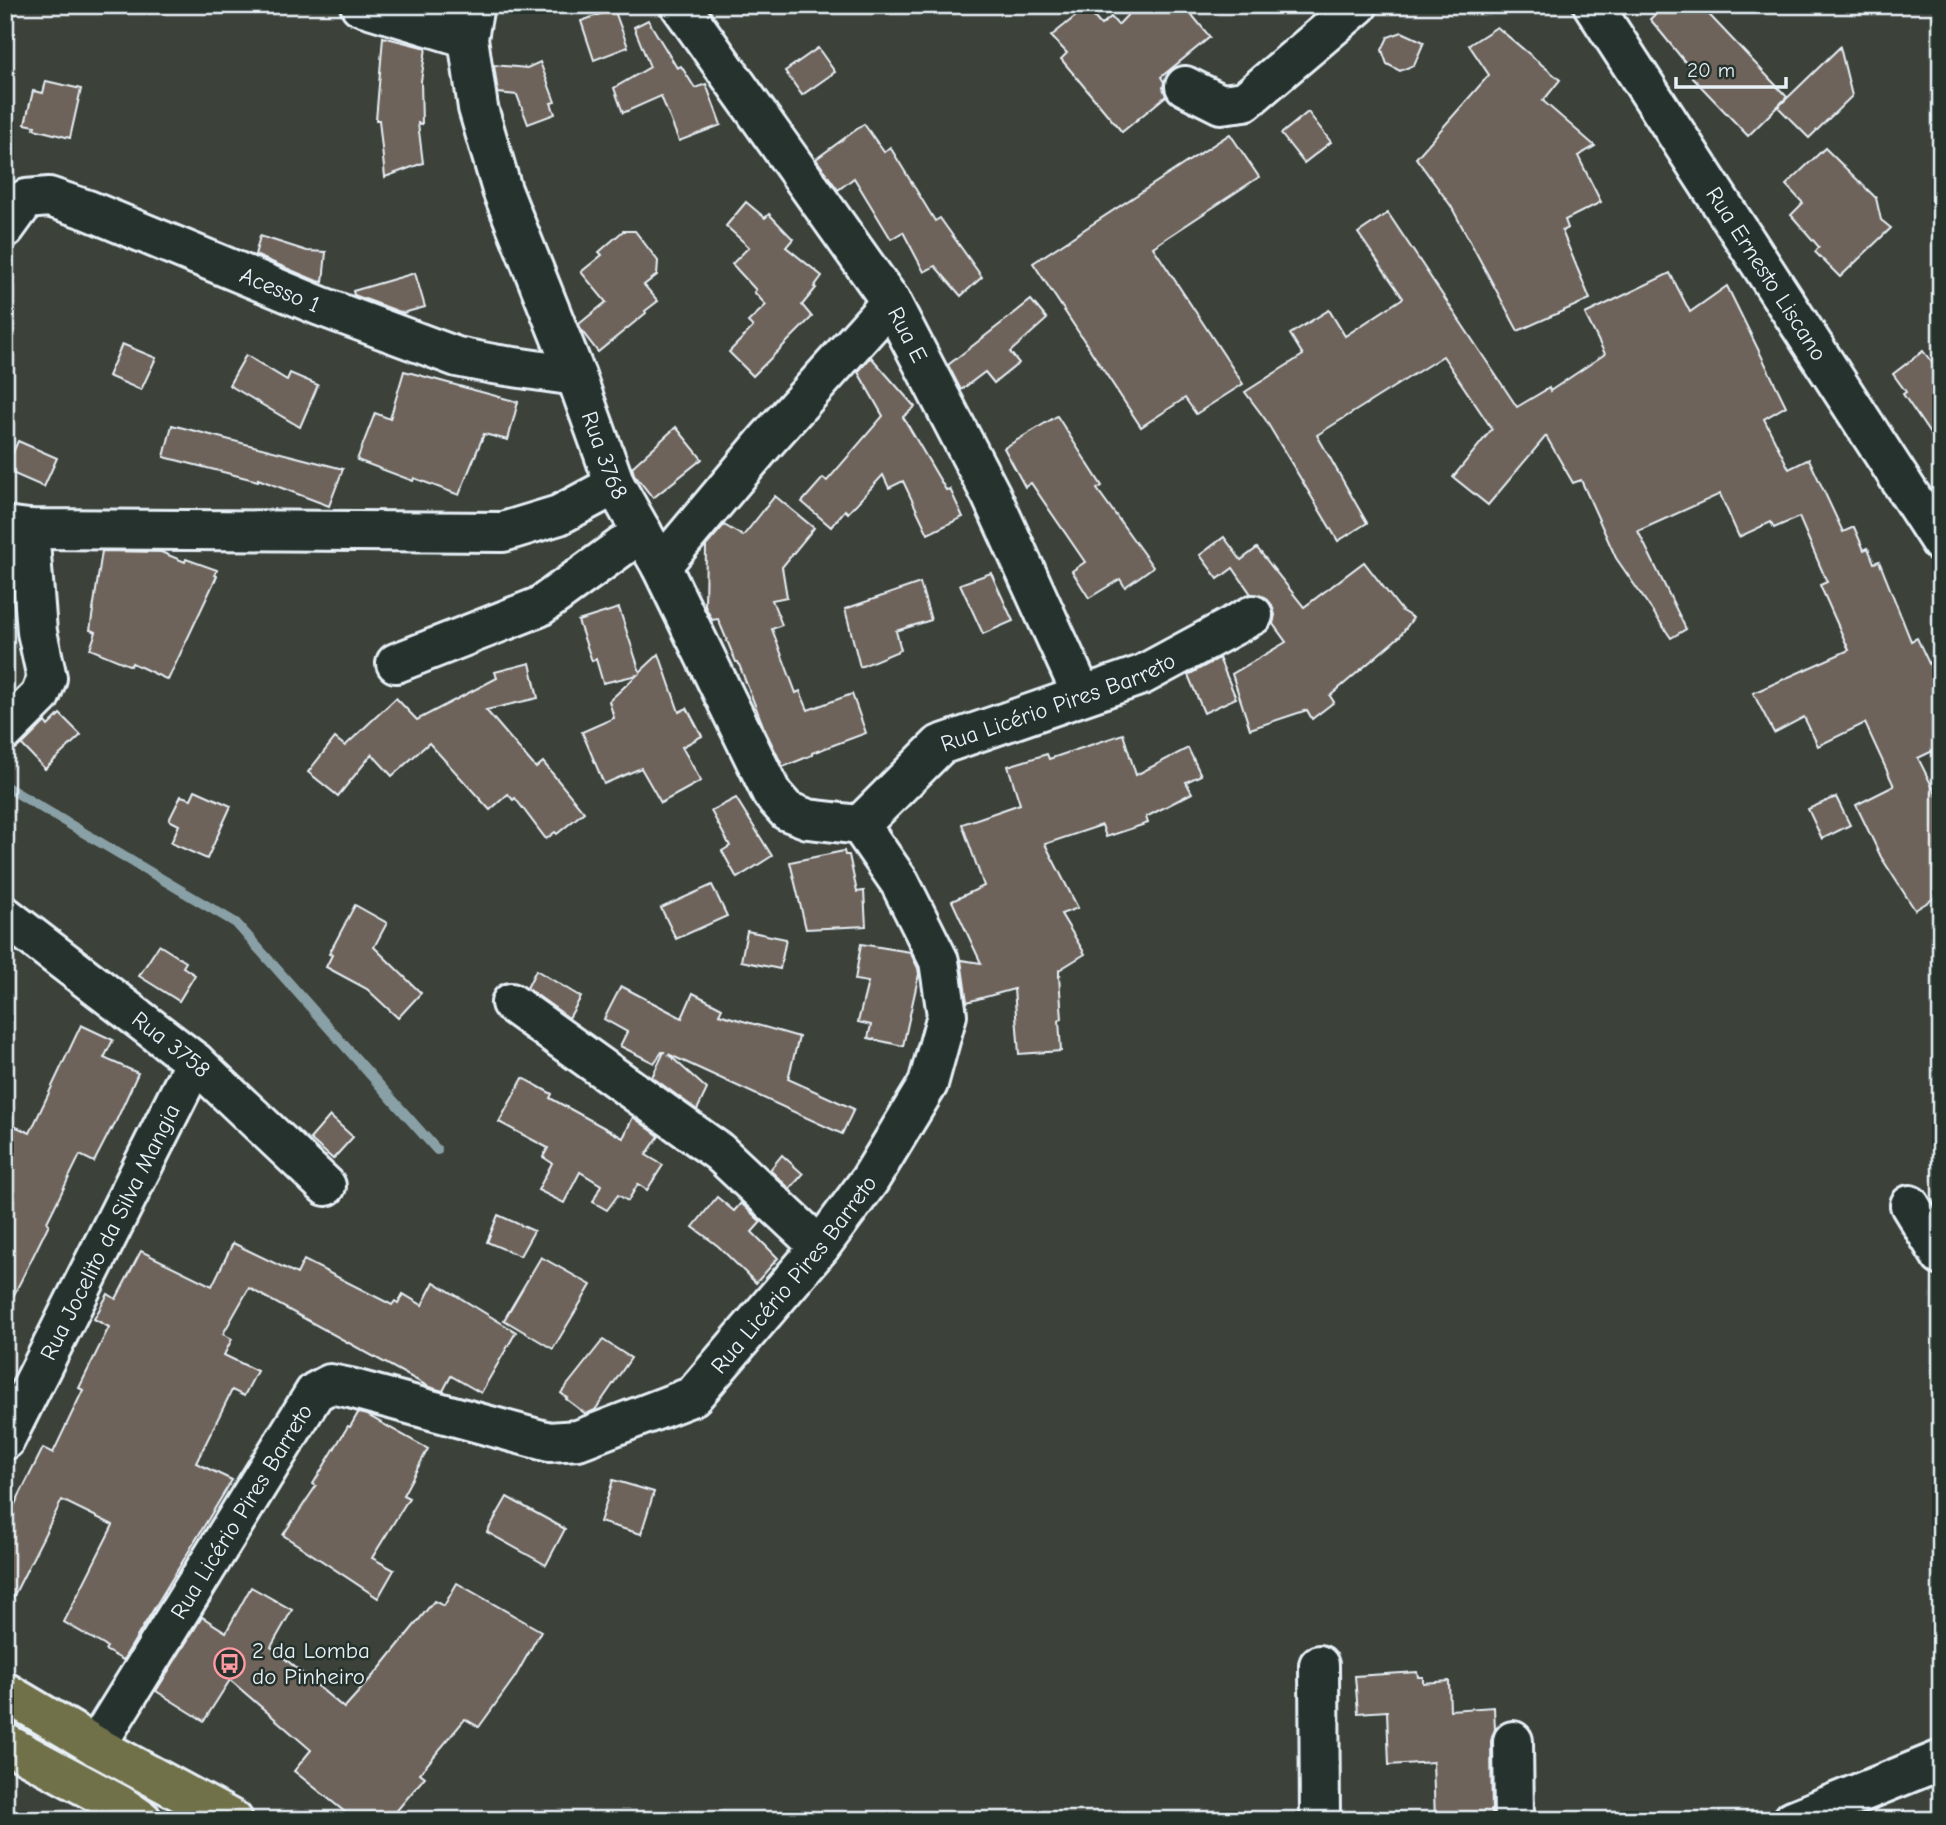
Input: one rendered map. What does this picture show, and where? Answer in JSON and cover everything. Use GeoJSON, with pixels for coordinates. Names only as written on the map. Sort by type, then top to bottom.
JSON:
{"type":"FeatureCollection","features":[{"type":"Feature","properties":{"kind":"main road"},"geometry":{"type":"LineString","coordinates":[[5,1692],[96,1746],[233,1820]]}},
{"type":"Feature","properties":{"kind":"main road"},"geometry":{"type":"LineString","coordinates":[[5,1743],[120,1805],[142,1820]]}},
{"type":"Feature","properties":{"kind":"street"},"geometry":{"type":"LineString","coordinates":[[360,5],[471,22]]}},
{"type":"Feature","properties":{"kind":"street","name":"Rua E"},"geometry":{"type":"LineString","coordinates":[[680,5],[891,302],[991,495],[1082,695]]}},
{"type":"Feature","properties":{"kind":"street"},"geometry":{"type":"LineString","coordinates":[[1185,86],[1221,104],[1245,101],[1358,5]]}},
{"type":"Feature","properties":{"kind":"street","name":"Rua Ernesto Liscano"},"geometry":{"type":"LineString","coordinates":[[1610,11],[1941,543]]}},
{"type":"Feature","properties":{"kind":"street","name":"Rua 3768"},"geometry":{"type":"LineString","coordinates":[[471,22],[478,108],[502,190],[576,376],[615,485],[661,566],[772,794],[787,811],[797,815],[860,825]]}},
{"type":"Feature","properties":{"kind":"street","name":"Acesso 1"},"geometry":{"type":"LineString","coordinates":[[5,228],[26,199],[49,197],[88,210],[320,306],[457,357],[576,376]]}},
{"type":"Feature","properties":{"kind":"street"},"geometry":{"type":"LineString","coordinates":[[661,566],[767,440],[891,302]]}},
{"type":"Feature","properties":{"kind":"street"},"geometry":{"type":"LineString","coordinates":[[5,731],[40,696],[47,678],[17,528],[503,532],[559,515],[615,485]]}},
{"type":"Feature","properties":{"kind":"street"},"geometry":{"type":"LineString","coordinates":[[396,663],[539,607],[642,532]]}},
{"type":"Feature","properties":{"kind":"street","name":"Rua Licério Pires Barreto"},"geometry":{"type":"LineString","coordinates":[[96,1746],[315,1392],[330,1384],[549,1442],[578,1440],[693,1396],[820,1247],[869,1181],[928,1084],[947,1015],[939,961],[900,883],[860,825],[940,745],[1142,675],[1252,615]]}},
{"type":"Feature","properties":{"kind":"street","name":"Rua 3758"},"geometry":{"type":"LineString","coordinates":[[5,916],[195,1062],[326,1186]]}},
{"type":"Feature","properties":{"kind":"street"},"geometry":{"type":"LineString","coordinates":[[510,1003],[719,1152],[820,1247]]}},
{"type":"Feature","properties":{"kind":"street","name":"Rua Jocelito da Silva Mangia"},"geometry":{"type":"LineString","coordinates":[[5,1440],[195,1062]]}},
{"type":"Feature","properties":{"kind":"street"},"geometry":{"type":"LineString","coordinates":[[1910,1205],[1941,1256]]}},
{"type":"Feature","properties":{"kind":"street"},"geometry":{"type":"LineString","coordinates":[[1319,1665],[1320,1820]]}},
{"type":"Feature","properties":{"kind":"street"},"geometry":{"type":"LineString","coordinates":[[1513,1741],[1514,1820]]}},
{"type":"Feature","properties":{"kind":"street"},"geometry":{"type":"LineString","coordinates":[[1793,1820],[1941,1760]]}},
{"type":"Feature","properties":{"kind":"building"},"geometry":{"type":"Polygon","coordinates":[[[1137,5],[1184,5],[1210,37],[1161,77],[1166,96],[1122,132],[1061,59],[1067,53],[1051,36],[1086,8],[1101,25],[1111,17],[1118,25],[1137,5]]]}},
{"type":"Feature","properties":{"kind":"building"},"geometry":{"type":"Polygon","coordinates":[[[1666,5],[1700,5],[1787,97],[1748,136],[1691,76],[1694,73],[1650,19],[1666,5]]]}},
{"type":"Feature","properties":{"kind":"building"},"geometry":{"type":"Polygon","coordinates":[[[614,9],[628,47],[594,60],[581,21],[614,9]]]}},
{"type":"Feature","properties":{"kind":"building"},"geometry":{"type":"Polygon","coordinates":[[[648,20],[677,68],[681,66],[695,88],[706,84],[721,125],[679,141],[661,96],[623,113],[614,88],[650,67],[634,27],[648,20]]]}},
{"type":"Feature","properties":{"kind":"building"},"geometry":{"type":"Polygon","coordinates":[[[1497,27],[1560,80],[1543,101],[1595,146],[1578,156],[1601,202],[1565,220],[1568,228],[1562,231],[1590,299],[1518,331],[1451,206],[1416,158],[1489,75],[1469,45],[1497,27]]]}},
{"type":"Feature","properties":{"kind":"building"},"geometry":{"type":"Polygon","coordinates":[[[1402,32],[1424,42],[1414,65],[1400,71],[1387,64],[1382,50],[1388,37],[1402,32]]]}},
{"type":"Feature","properties":{"kind":"building"},"geometry":{"type":"Polygon","coordinates":[[[383,37],[426,48],[421,81],[422,124],[418,123],[423,163],[385,177],[379,120],[376,120],[383,37]]]}},
{"type":"Feature","properties":{"kind":"building"},"geometry":{"type":"Polygon","coordinates":[[[1840,47],[1852,96],[1809,138],[1778,107],[1840,47]]]}},
{"type":"Feature","properties":{"kind":"building"},"geometry":{"type":"Polygon","coordinates":[[[818,48],[835,72],[802,95],[785,71],[818,48]]]}},
{"type":"Feature","properties":{"kind":"building"},"geometry":{"type":"Polygon","coordinates":[[[540,62],[555,102],[551,103],[555,114],[528,124],[517,95],[498,93],[494,65],[527,68],[540,62]]]}},
{"type":"Feature","properties":{"kind":"building"},"geometry":{"type":"Polygon","coordinates":[[[46,81],[81,89],[70,138],[34,129],[35,126],[25,124],[33,91],[43,93],[46,81]]]}},
{"type":"Feature","properties":{"kind":"building"},"geometry":{"type":"Polygon","coordinates":[[[1308,112],[1331,142],[1304,163],[1281,134],[1308,112]]]}},
{"type":"Feature","properties":{"kind":"building"},"geometry":{"type":"Polygon","coordinates":[[[864,124],[884,152],[890,147],[935,221],[940,218],[982,277],[961,296],[935,266],[924,272],[903,232],[891,239],[854,178],[838,190],[816,159],[864,124]]]}},
{"type":"Feature","properties":{"kind":"building"},"geometry":{"type":"Polygon","coordinates":[[[1230,134],[1259,177],[1153,247],[1243,384],[1196,414],[1185,398],[1141,427],[1033,263],[1230,134]]]}},
{"type":"Feature","properties":{"kind":"building"},"geometry":{"type":"Polygon","coordinates":[[[1825,148],[1876,198],[1881,220],[1891,228],[1840,277],[1815,252],[1819,247],[1791,215],[1803,203],[1786,185],[1825,148]]]}},
{"type":"Feature","properties":{"kind":"building"},"geometry":{"type":"Polygon","coordinates":[[[746,202],[765,218],[769,214],[793,239],[786,247],[822,276],[802,305],[812,317],[753,376],[729,352],[753,327],[748,322],[766,305],[732,264],[749,247],[726,226],[746,202]]]}},
{"type":"Feature","properties":{"kind":"building"},"geometry":{"type":"Polygon","coordinates":[[[1388,213],[1517,407],[1549,388],[1550,391],[1605,354],[1585,314],[1670,273],[1690,312],[1727,286],[1786,406],[1764,419],[1789,469],[1809,459],[1843,532],[1854,527],[1864,550],[1868,548],[1874,563],[1879,561],[1911,641],[1917,638],[1941,689],[1941,747],[1918,758],[1941,804],[1941,894],[1915,910],[1881,857],[1856,805],[1894,786],[1865,723],[1818,746],[1804,717],[1774,733],[1753,693],[1849,650],[1820,585],[1827,582],[1799,517],[1774,528],[1771,522],[1739,537],[1720,494],[1638,531],[1686,629],[1671,638],[1616,558],[1581,480],[1573,483],[1546,436],[1488,505],[1453,477],[1492,429],[1443,356],[1317,435],[1367,523],[1338,541],[1265,419],[1245,392],[1303,355],[1290,334],[1329,310],[1345,336],[1403,298],[1358,233],[1388,213]]]}},
{"type":"Feature","properties":{"kind":"building"},"geometry":{"type":"Polygon","coordinates":[[[623,231],[635,231],[658,261],[657,275],[644,285],[658,301],[598,352],[579,324],[606,302],[581,272],[602,255],[599,252],[623,231]]]}},
{"type":"Feature","properties":{"kind":"building"},"geometry":{"type":"Polygon","coordinates":[[[260,236],[307,251],[326,252],[323,282],[255,255],[260,236]]]}},
{"type":"Feature","properties":{"kind":"building"},"geometry":{"type":"Polygon","coordinates":[[[415,273],[425,307],[403,313],[354,295],[353,291],[415,273]]]}},
{"type":"Feature","properties":{"kind":"building"},"geometry":{"type":"Polygon","coordinates":[[[1031,300],[1047,319],[1010,352],[1019,363],[994,383],[985,372],[961,390],[948,365],[1031,300]]]}},
{"type":"Feature","properties":{"kind":"building"},"geometry":{"type":"Polygon","coordinates":[[[122,344],[156,358],[141,390],[108,376],[122,344]]]}},
{"type":"Feature","properties":{"kind":"building"},"geometry":{"type":"Polygon","coordinates":[[[1923,351],[1941,374],[1941,450],[1903,394],[1906,392],[1893,374],[1923,351]]]}},
{"type":"Feature","properties":{"kind":"building"},"geometry":{"type":"Polygon","coordinates":[[[246,355],[287,380],[290,373],[318,385],[300,427],[229,385],[246,355]]]}},
{"type":"Feature","properties":{"kind":"building"},"geometry":{"type":"Polygon","coordinates":[[[871,357],[915,407],[903,417],[946,490],[950,489],[963,517],[928,534],[903,481],[889,488],[883,475],[848,513],[845,510],[831,527],[802,502],[823,478],[827,481],[883,416],[858,372],[871,357]]]}},
{"type":"Feature","properties":{"kind":"building"},"geometry":{"type":"Polygon","coordinates":[[[404,371],[518,402],[508,440],[484,434],[459,495],[357,460],[375,413],[390,419],[404,371]]]}},
{"type":"Feature","properties":{"kind":"building"},"geometry":{"type":"Polygon","coordinates":[[[1057,416],[1102,486],[1097,489],[1153,567],[1125,587],[1120,579],[1089,598],[1072,571],[1085,562],[1031,483],[1025,487],[1004,448],[1057,416]]]}},
{"type":"Feature","properties":{"kind":"building"},"geometry":{"type":"Polygon","coordinates":[[[172,425],[343,469],[329,506],[258,479],[164,457],[172,425]]]}},
{"type":"Feature","properties":{"kind":"building"},"geometry":{"type":"Polygon","coordinates":[[[676,427],[702,459],[653,498],[634,474],[632,467],[676,427]]]}},
{"type":"Feature","properties":{"kind":"building"},"geometry":{"type":"Polygon","coordinates":[[[18,441],[57,458],[44,487],[5,470],[18,441]]]}},
{"type":"Feature","properties":{"kind":"building"},"geometry":{"type":"Polygon","coordinates":[[[775,496],[814,528],[782,567],[787,597],[772,600],[782,625],[772,629],[796,693],[800,691],[808,710],[852,694],[866,733],[783,767],[718,619],[712,620],[705,606],[706,546],[724,525],[743,536],[775,496]]]}},
{"type":"Feature","properties":{"kind":"building"},"geometry":{"type":"Polygon","coordinates":[[[1224,537],[1241,560],[1257,548],[1304,607],[1364,562],[1402,611],[1413,618],[1400,636],[1330,696],[1334,702],[1312,719],[1307,710],[1250,729],[1232,674],[1286,642],[1273,624],[1275,615],[1272,605],[1265,597],[1251,594],[1233,568],[1218,579],[1200,555],[1224,537]]]}},
{"type":"Feature","properties":{"kind":"building"},"geometry":{"type":"Polygon","coordinates":[[[102,551],[161,552],[185,562],[186,559],[217,570],[217,576],[168,680],[132,663],[131,666],[90,649],[96,632],[90,630],[102,551]]]}},
{"type":"Feature","properties":{"kind":"building"},"geometry":{"type":"Polygon","coordinates":[[[991,573],[1013,621],[983,634],[960,584],[991,573]]]}},
{"type":"Feature","properties":{"kind":"building"},"geometry":{"type":"Polygon","coordinates":[[[920,583],[931,620],[896,631],[901,650],[860,667],[845,609],[920,583]]]}},
{"type":"Feature","properties":{"kind":"building"},"geometry":{"type":"Polygon","coordinates":[[[619,608],[640,672],[659,654],[679,712],[687,708],[702,736],[682,747],[701,781],[661,803],[641,768],[604,784],[582,732],[614,718],[609,701],[637,675],[603,683],[596,659],[592,661],[578,621],[619,608]]]}},
{"type":"Feature","properties":{"kind":"building"},"geometry":{"type":"Polygon","coordinates":[[[1219,658],[1236,698],[1204,713],[1188,675],[1219,658]]]}},
{"type":"Feature","properties":{"kind":"building"},"geometry":{"type":"Polygon","coordinates":[[[530,663],[538,698],[486,710],[536,768],[543,762],[584,812],[557,834],[555,832],[546,839],[515,798],[513,800],[508,794],[490,810],[429,743],[392,776],[372,754],[338,796],[308,772],[335,738],[345,746],[396,698],[417,720],[497,678],[495,672],[530,663]]]}},
{"type":"Feature","properties":{"kind":"building"},"geometry":{"type":"Polygon","coordinates":[[[60,714],[81,735],[45,769],[22,745],[45,722],[48,726],[60,714]]]}},
{"type":"Feature","properties":{"kind":"building"},"geometry":{"type":"Polygon","coordinates":[[[1123,734],[1136,775],[1188,748],[1201,775],[1186,782],[1192,793],[1146,817],[1148,823],[1106,837],[1102,825],[1045,844],[1078,908],[1061,914],[1085,954],[1059,970],[1061,1051],[1019,1054],[1014,989],[967,1002],[961,960],[981,963],[952,901],[984,886],[962,824],[1020,804],[1008,766],[1047,754],[1049,759],[1123,734]]]}},
{"type":"Feature","properties":{"kind":"building"},"geometry":{"type":"Polygon","coordinates":[[[195,790],[231,806],[207,859],[171,843],[179,825],[169,820],[181,796],[191,799],[195,790]]]}},
{"type":"Feature","properties":{"kind":"building"},"geometry":{"type":"Polygon","coordinates":[[[1836,797],[1850,825],[1822,839],[1808,809],[1836,797]]]}},
{"type":"Feature","properties":{"kind":"building"},"geometry":{"type":"Polygon","coordinates":[[[736,798],[772,856],[737,878],[722,851],[730,846],[711,811],[736,798]]]}},
{"type":"Feature","properties":{"kind":"building"},"geometry":{"type":"Polygon","coordinates":[[[844,851],[845,855],[849,855],[857,892],[864,891],[866,926],[806,929],[790,862],[844,851]]]}},
{"type":"Feature","properties":{"kind":"building"},"geometry":{"type":"Polygon","coordinates":[[[712,885],[727,916],[676,939],[661,908],[712,885]]]}},
{"type":"Feature","properties":{"kind":"building"},"geometry":{"type":"Polygon","coordinates":[[[355,905],[387,923],[374,947],[421,993],[398,1018],[367,989],[326,967],[332,955],[329,954],[355,905]]]}},
{"type":"Feature","properties":{"kind":"building"},"geometry":{"type":"Polygon","coordinates":[[[747,931],[786,939],[780,969],[741,961],[747,931]]]}},
{"type":"Feature","properties":{"kind":"building"},"geometry":{"type":"Polygon","coordinates":[[[861,944],[910,952],[918,968],[919,974],[903,1046],[868,1038],[871,1025],[858,1022],[868,982],[855,980],[861,944]]]}},
{"type":"Feature","properties":{"kind":"building"},"geometry":{"type":"Polygon","coordinates":[[[159,945],[186,962],[183,967],[195,975],[179,1001],[139,976],[159,945]]]}},
{"type":"Feature","properties":{"kind":"building"},"geometry":{"type":"Polygon","coordinates":[[[536,970],[581,997],[569,1018],[527,988],[536,970]]]}},
{"type":"Feature","properties":{"kind":"building"},"geometry":{"type":"Polygon","coordinates":[[[621,986],[682,1018],[693,993],[722,1008],[719,1014],[799,1037],[788,1079],[854,1109],[842,1134],[668,1054],[707,1089],[697,1110],[652,1077],[664,1052],[654,1063],[620,1046],[627,1032],[604,1019],[621,986]]]}},
{"type":"Feature","properties":{"kind":"building"},"geometry":{"type":"Polygon","coordinates":[[[81,1025],[113,1040],[104,1058],[138,1073],[94,1162],[80,1155],[5,1313],[5,1122],[30,1133],[81,1025]]]}},
{"type":"Feature","properties":{"kind":"building"},"geometry":{"type":"Polygon","coordinates":[[[523,1078],[552,1094],[550,1098],[623,1138],[633,1117],[659,1136],[646,1155],[663,1165],[647,1190],[638,1184],[628,1201],[618,1195],[607,1210],[593,1202],[601,1185],[580,1172],[564,1203],[538,1190],[552,1163],[543,1157],[548,1148],[499,1122],[523,1078]]]}},
{"type":"Feature","properties":{"kind":"building"},"geometry":{"type":"Polygon","coordinates":[[[330,1116],[353,1137],[333,1159],[310,1139],[330,1116]]]}},
{"type":"Feature","properties":{"kind":"building"},"geometry":{"type":"Polygon","coordinates":[[[782,1155],[803,1174],[790,1189],[770,1170],[782,1155]]]}},
{"type":"Feature","properties":{"kind":"building"},"geometry":{"type":"Polygon","coordinates":[[[717,1197],[734,1211],[741,1203],[761,1222],[752,1232],[778,1258],[756,1283],[718,1246],[693,1227],[717,1197]]]}},
{"type":"Feature","properties":{"kind":"building"},"geometry":{"type":"Polygon","coordinates":[[[498,1215],[534,1231],[520,1256],[487,1242],[498,1215]]]}},
{"type":"Feature","properties":{"kind":"building"},"geometry":{"type":"Polygon","coordinates":[[[233,1243],[297,1274],[304,1260],[392,1305],[395,1301],[398,1303],[403,1294],[422,1305],[434,1282],[516,1332],[481,1393],[451,1376],[443,1391],[429,1387],[249,1288],[223,1334],[232,1339],[224,1355],[257,1371],[244,1396],[232,1390],[196,1463],[232,1480],[123,1660],[105,1650],[107,1647],[64,1622],[113,1525],[62,1500],[5,1613],[5,1524],[43,1448],[53,1453],[83,1390],[79,1388],[109,1327],[94,1319],[108,1294],[116,1299],[141,1251],[212,1286],[233,1243]]]}},
{"type":"Feature","properties":{"kind":"building"},"geometry":{"type":"Polygon","coordinates":[[[541,1257],[591,1285],[553,1349],[504,1320],[541,1257]]]}},
{"type":"Feature","properties":{"kind":"building"},"geometry":{"type":"Polygon","coordinates":[[[603,1340],[631,1358],[595,1410],[586,1414],[561,1393],[603,1340]]]}},
{"type":"Feature","properties":{"kind":"building"},"geometry":{"type":"Polygon","coordinates":[[[358,1413],[367,1415],[428,1449],[403,1495],[409,1498],[372,1558],[394,1570],[378,1598],[283,1535],[316,1486],[313,1484],[358,1413]]]}},
{"type":"Feature","properties":{"kind":"building"},"geometry":{"type":"Polygon","coordinates":[[[613,1480],[654,1492],[641,1534],[600,1522],[613,1480]]]}},
{"type":"Feature","properties":{"kind":"building"},"geometry":{"type":"Polygon","coordinates":[[[507,1497],[565,1529],[546,1565],[487,1532],[507,1497]]]}},
{"type":"Feature","properties":{"kind":"building"},"geometry":{"type":"Polygon","coordinates":[[[457,1583],[541,1631],[515,1677],[479,1727],[465,1719],[420,1773],[425,1777],[389,1820],[355,1820],[294,1771],[311,1750],[230,1680],[204,1721],[156,1691],[202,1617],[226,1632],[251,1587],[292,1610],[271,1647],[344,1708],[434,1601],[444,1606],[457,1583]]]}},
{"type":"Feature","properties":{"kind":"building"},"geometry":{"type":"Polygon","coordinates":[[[1417,1672],[1418,1677],[1423,1677],[1423,1683],[1449,1681],[1450,1710],[1494,1707],[1495,1729],[1491,1741],[1492,1817],[1435,1820],[1433,1762],[1389,1765],[1387,1711],[1358,1713],[1355,1676],[1417,1672]]]}},
{"type":"Feature","properties":{"kind":"waterway"},"geometry":{"type":"LineString","coordinates":[[5,786],[236,923],[437,1150]]}},
{"type":"Feature","properties":{"kind":"place","name":"2 da Lomba do Pinheiro"},"geometry":{"type":"Point","coordinates":[229,1663]}}]}
